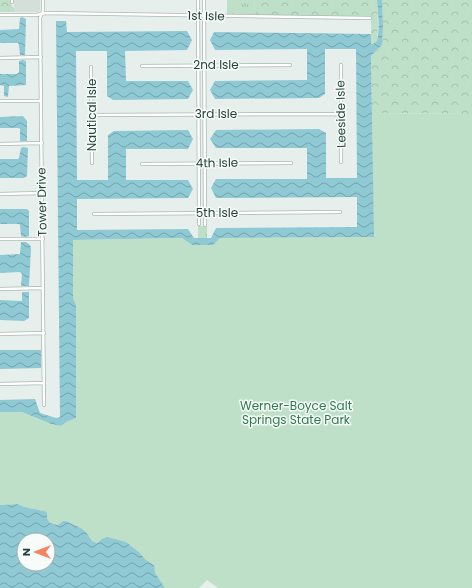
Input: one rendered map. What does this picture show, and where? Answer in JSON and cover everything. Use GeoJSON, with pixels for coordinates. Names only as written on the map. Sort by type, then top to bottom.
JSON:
{"type":"FeatureCollection","features":[{"type":"Feature","properties":{"kind":"street","name":"Tower Drive"},"geometry":{"type":"LineString","coordinates":[[43,0],[43,10],[40,18],[44,405]]}},
{"type":"Feature","properties":{"kind":"street"},"geometry":{"type":"LineString","coordinates":[[198,0],[199,224]]}},
{"type":"Feature","properties":{"kind":"street"},"geometry":{"type":"LineString","coordinates":[[204,0],[205,225]]}},
{"type":"Feature","properties":{"kind":"street","name":"1st Isle"},"geometry":{"type":"LineString","coordinates":[[0,15],[42,14],[370,18]]}},
{"type":"Feature","properties":{"kind":"street"},"geometry":{"type":"LineString","coordinates":[[0,58],[41,57]]}},
{"type":"Feature","properties":{"kind":"street","name":"2nd Isle"},"geometry":{"type":"LineString","coordinates":[[142,66],[290,65]]}},
{"type":"Feature","properties":{"kind":"street","name":"Leeside Isle"},"geometry":{"type":"LineString","coordinates":[[340,66],[341,162]]}},
{"type":"Feature","properties":{"kind":"street","name":"Nautical Isle"},"geometry":{"type":"LineString","coordinates":[[91,68],[92,163]]}},
{"type":"Feature","properties":{"kind":"street"},"geometry":{"type":"LineString","coordinates":[[0,101],[41,100]]}},
{"type":"Feature","properties":{"kind":"street","name":"3rd Isle"},"geometry":{"type":"LineString","coordinates":[[92,115],[341,114]]}},
{"type":"Feature","properties":{"kind":"street"},"geometry":{"type":"LineString","coordinates":[[0,144],[42,143]]}},
{"type":"Feature","properties":{"kind":"street","name":"4th Isle"},"geometry":{"type":"LineString","coordinates":[[142,164],[291,163]]}},
{"type":"Feature","properties":{"kind":"street"},"geometry":{"type":"LineString","coordinates":[[0,194],[42,193]]}},
{"type":"Feature","properties":{"kind":"street","name":"5th Isle"},"geometry":{"type":"LineString","coordinates":[[94,214],[340,212]]}},
{"type":"Feature","properties":{"kind":"street"},"geometry":{"type":"LineString","coordinates":[[0,239],[43,239]]}},
{"type":"Feature","properties":{"kind":"street"},"geometry":{"type":"LineString","coordinates":[[0,289],[43,288]]}},
{"type":"Feature","properties":{"kind":"street"},"geometry":{"type":"LineString","coordinates":[[0,334],[44,333]]}},
{"type":"Feature","properties":{"kind":"street"},"geometry":{"type":"LineString","coordinates":[[0,384],[44,383]]}},
{"type":"Feature","properties":{"kind":"shaded area"},"geometry":{"type":"Polygon","coordinates":[[[14,0],[40,0],[40,10],[38,12],[14,12],[14,0]]]}},
{"type":"Feature","properties":{"kind":"green space"},"geometry":{"type":"Polygon","coordinates":[[[0,0],[10,0],[14,8],[14,12],[0,12],[0,0]]]}},
{"type":"Feature","properties":{"kind":"green space"},"geometry":{"type":"Polygon","coordinates":[[[227,0],[255,0],[254,7],[256,15],[227,14],[227,0]]]}},
{"type":"Feature","properties":{"kind":"green space"},"geometry":{"type":"Polygon","coordinates":[[[255,0],[377,0],[377,41],[371,44],[371,16],[256,15],[254,7],[255,0]]]}},
{"type":"Feature","properties":{"kind":"green space"},"geometry":{"type":"Polygon","coordinates":[[[382,0],[472,0],[472,114],[372,113],[371,56],[382,45],[382,0]]]}},
{"type":"Feature","properties":{"kind":"green space","name":"Werner-Boyce Salt Springs State Park"},"geometry":{"type":"Polygon","coordinates":[[[372,113],[472,114],[472,588],[218,588],[207,580],[199,588],[165,588],[154,573],[154,565],[146,560],[139,552],[126,542],[102,539],[97,543],[92,541],[86,532],[81,528],[66,521],[63,521],[58,525],[50,523],[42,510],[29,509],[18,504],[0,505],[0,412],[22,412],[51,424],[61,426],[68,421],[76,305],[73,298],[73,240],[182,238],[192,245],[213,245],[220,238],[373,237],[372,113]]]}},
{"type":"Feature","properties":{"kind":"green space"},"geometry":{"type":"Polygon","coordinates":[[[198,226],[207,226],[207,238],[198,238],[198,226]]]}},
{"type":"Feature","properties":{"kind":"water"},"geometry":{"type":"Polygon","coordinates":[[[377,0],[382,0],[383,27],[382,45],[371,56],[374,237],[220,238],[213,245],[192,245],[182,238],[73,240],[73,298],[76,305],[76,418],[61,426],[51,424],[22,412],[0,412],[0,400],[35,399],[40,413],[56,418],[60,417],[56,21],[66,21],[67,32],[187,31],[192,40],[187,50],[125,51],[126,81],[188,81],[193,90],[188,99],[113,100],[107,96],[107,51],[76,51],[77,180],[108,180],[108,135],[114,131],[188,130],[193,139],[188,149],[126,149],[126,180],[188,180],[193,189],[188,198],[77,199],[77,230],[188,229],[194,238],[211,238],[216,228],[357,227],[357,197],[216,198],[211,188],[216,179],[307,179],[307,148],[216,148],[210,139],[216,130],[319,129],[326,133],[326,178],[357,178],[356,49],[325,49],[325,94],[319,98],[215,99],[210,90],[215,81],[307,80],[307,49],[215,50],[210,40],[214,32],[371,34],[371,44],[373,44],[377,41],[378,31],[377,0]]]}},
{"type":"Feature","properties":{"kind":"water"},"geometry":{"type":"Polygon","coordinates":[[[22,17],[26,19],[25,55],[20,55],[18,43],[0,43],[0,30],[19,29],[20,18],[22,17]]]}},
{"type":"Feature","properties":{"kind":"water"},"geometry":{"type":"Polygon","coordinates":[[[19,61],[26,61],[26,85],[9,86],[8,97],[4,96],[4,86],[0,85],[0,74],[17,74],[19,72],[19,61]]]}},
{"type":"Feature","properties":{"kind":"water"},"geometry":{"type":"Polygon","coordinates":[[[23,116],[27,121],[27,141],[20,141],[19,128],[0,128],[0,117],[23,116]]]}},
{"type":"Feature","properties":{"kind":"water"},"geometry":{"type":"Polygon","coordinates":[[[21,148],[28,148],[27,176],[24,178],[0,178],[0,159],[18,159],[21,148]]]}},
{"type":"Feature","properties":{"kind":"water"},"geometry":{"type":"Polygon","coordinates":[[[0,209],[27,209],[29,211],[29,236],[21,236],[19,224],[0,224],[0,209]]]}},
{"type":"Feature","properties":{"kind":"water"},"geometry":{"type":"Polygon","coordinates":[[[21,242],[26,242],[31,248],[29,286],[21,286],[22,274],[20,272],[0,273],[0,255],[20,254],[21,242]]]}},
{"type":"Feature","properties":{"kind":"water"},"geometry":{"type":"Polygon","coordinates":[[[22,292],[29,292],[29,318],[24,321],[0,320],[0,300],[22,301],[22,292]]]}},
{"type":"Feature","properties":{"kind":"water"},"geometry":{"type":"Polygon","coordinates":[[[0,350],[41,350],[41,368],[0,369],[0,350]]]}},
{"type":"Feature","properties":{"kind":"water"},"geometry":{"type":"Polygon","coordinates":[[[18,504],[47,512],[47,518],[50,523],[58,525],[63,521],[66,521],[81,528],[86,532],[92,541],[97,543],[107,537],[126,542],[139,552],[146,560],[154,565],[155,573],[165,588],[0,588],[0,505],[18,504]]]}}]}
